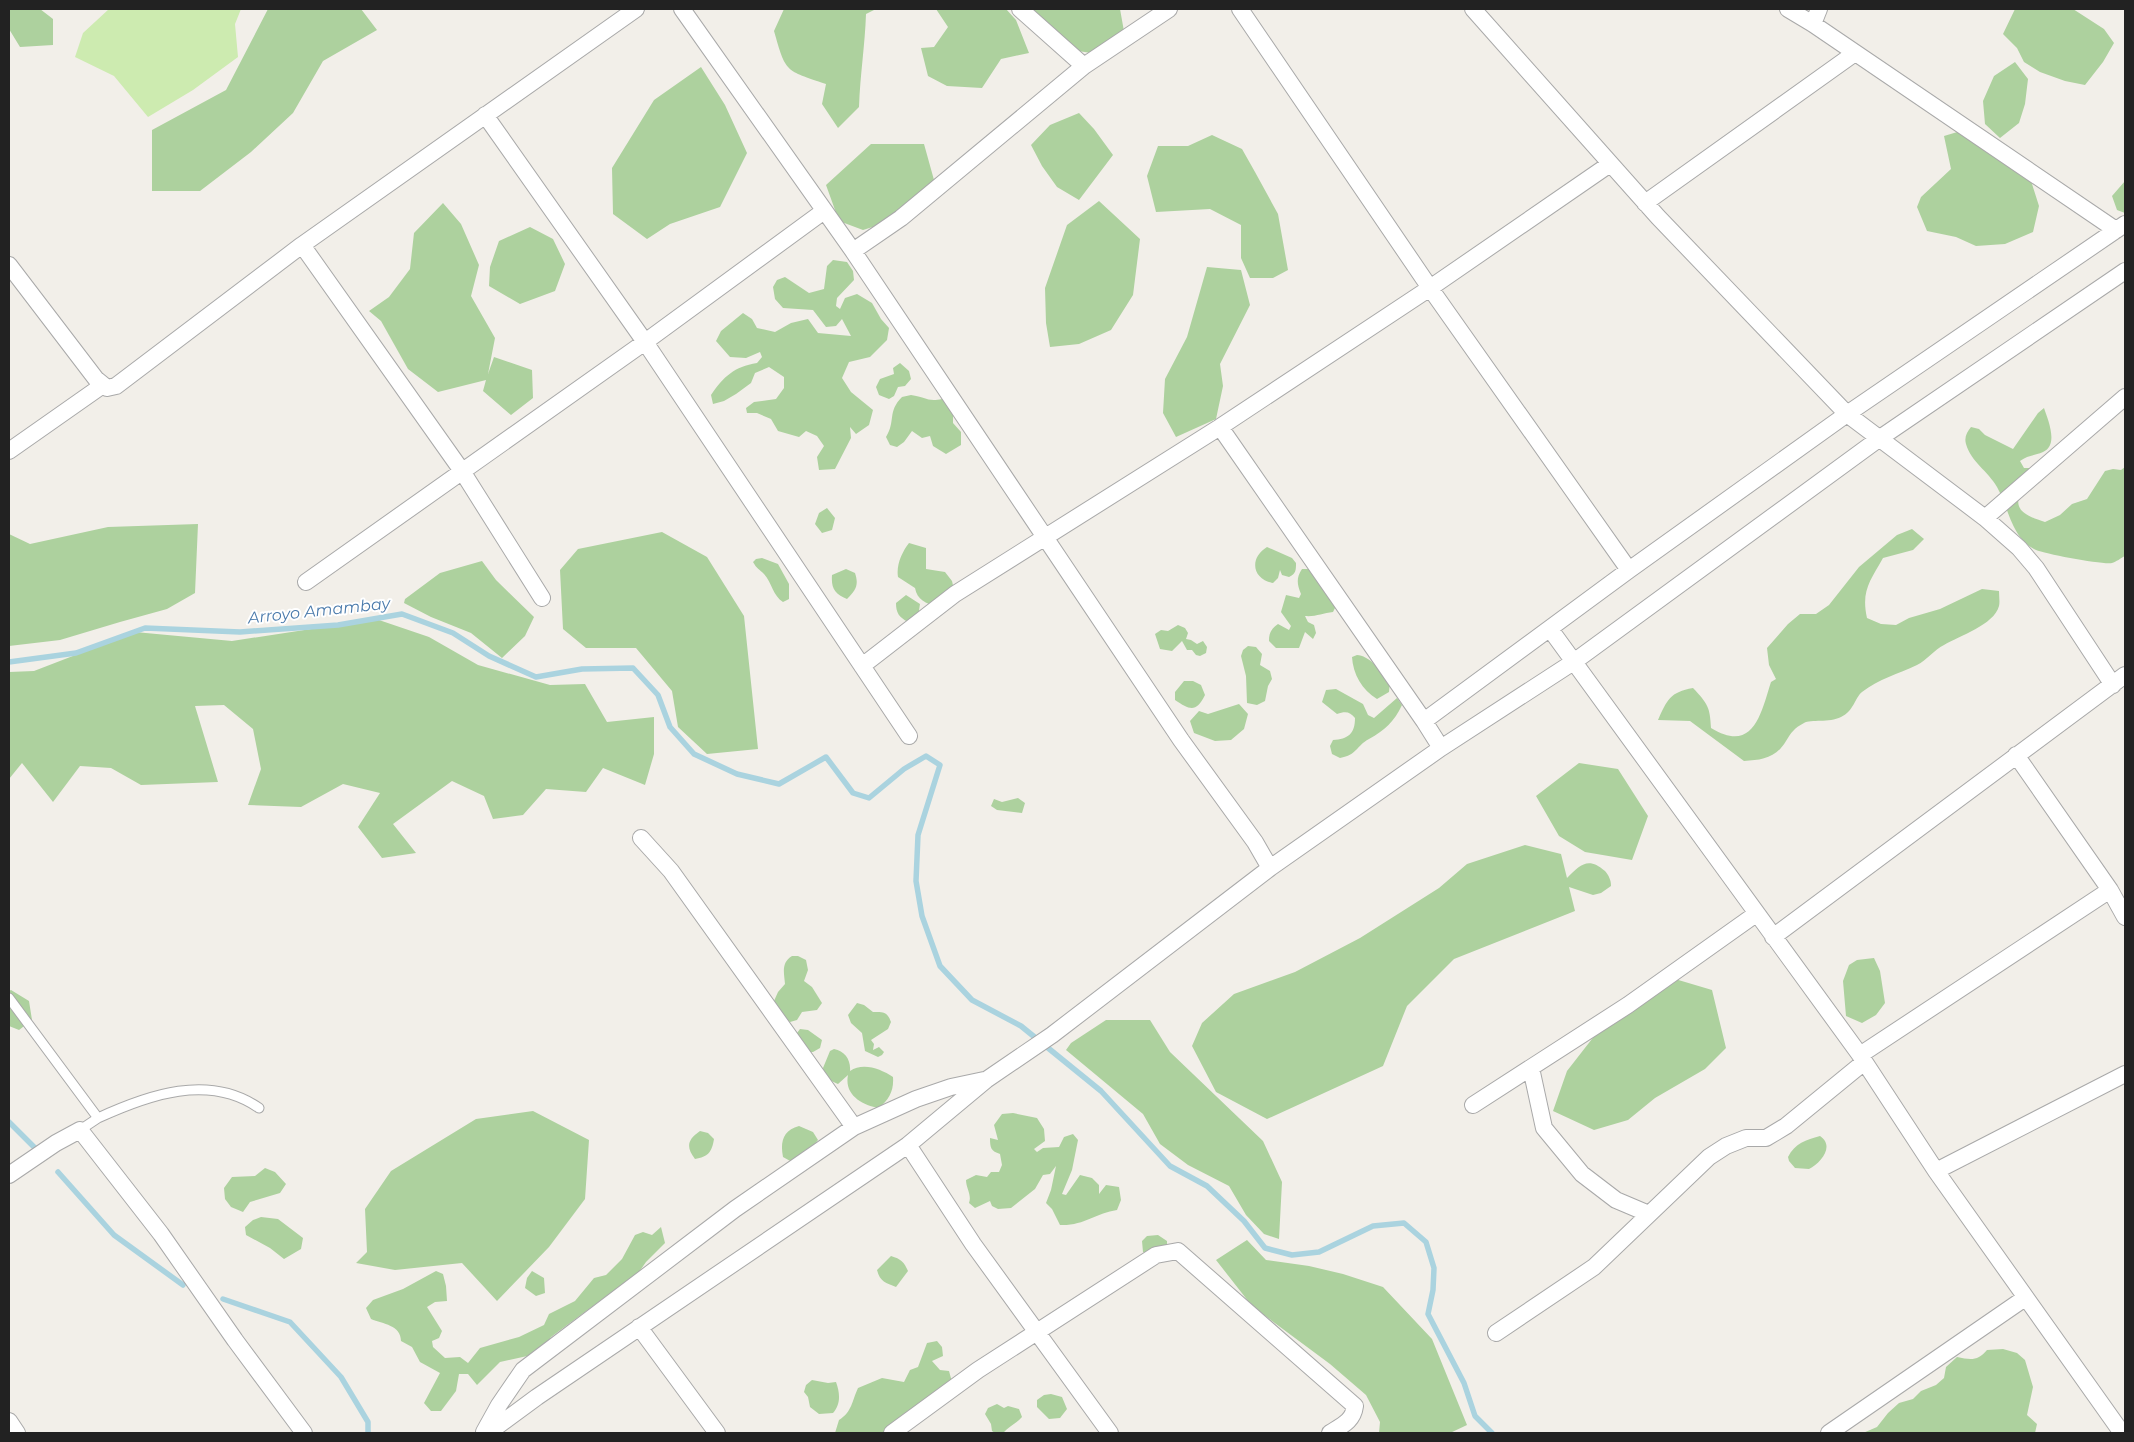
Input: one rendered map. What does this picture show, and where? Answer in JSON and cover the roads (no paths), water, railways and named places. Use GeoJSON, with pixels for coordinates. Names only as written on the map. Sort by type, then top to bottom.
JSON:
{"type":"FeatureCollection","features":[{"type":"Feature","properties":{"kind":"street"},"geometry":{"type":"LineString","coordinates":[[682,9],[853,251],[1044,538],[1181,740],[1255,842],[1270,868]]}},
{"type":"Feature","properties":{"kind":"street"},"geometry":{"type":"LineString","coordinates":[[1020,9],[1084,66]]}},
{"type":"Feature","properties":{"kind":"street"},"geometry":{"type":"LineString","coordinates":[[853,251],[901,218],[1084,66],[1169,9]]}},
{"type":"Feature","properties":{"kind":"street"},"geometry":{"type":"LineString","coordinates":[[1240,9],[1430,288],[1629,570]]}},
{"type":"Feature","properties":{"kind":"street"},"geometry":{"type":"LineString","coordinates":[[1473,9],[1645,203],[1847,414],[1985,518],[2019,548],[2119,680],[1773,937]]}},
{"type":"Feature","properties":{"kind":"street"},"geometry":{"type":"LineString","coordinates":[[1424,720],[1847,414],[2121,227],[1855,53],[1816,16],[1788,9]]}},
{"type":"Feature","properties":{"kind":"street"},"geometry":{"type":"LineString","coordinates":[[9,265],[96,380],[107,388],[116,386],[302,245],[631,10]]}},
{"type":"Feature","properties":{"kind":"street"},"geometry":{"type":"LineString","coordinates":[[1645,203],[1855,53]]}},
{"type":"Feature","properties":{"kind":"street"},"geometry":{"type":"LineString","coordinates":[[485,115],[645,342],[909,736]]}},
{"type":"Feature","properties":{"kind":"street"},"geometry":{"type":"LineString","coordinates":[[862,666],[955,594],[1220,427],[1430,288],[1610,164]]}},
{"type":"Feature","properties":{"kind":"street"},"geometry":{"type":"LineString","coordinates":[[306,582],[645,342],[824,211]]}},
{"type":"Feature","properties":{"kind":"street"},"geometry":{"type":"LineString","coordinates":[[302,245],[462,471],[542,598]]}},
{"type":"Feature","properties":{"kind":"street"},"geometry":{"type":"LineString","coordinates":[[488,1433],[536,1396],[908,1145],[986,1080],[1031,1051],[1270,868],[1441,748],[1575,661],[1880,438],[2125,271]]}},
{"type":"Feature","properties":{"kind":"street"},"geometry":{"type":"LineString","coordinates":[[9,451],[103,385]]}},
{"type":"Feature","properties":{"kind":"street"},"geometry":{"type":"LineString","coordinates":[[1985,518],[2125,397]]}},
{"type":"Feature","properties":{"kind":"street"},"geometry":{"type":"LineString","coordinates":[[1220,427],[1424,720],[1441,748]]}},
{"type":"Feature","properties":{"kind":"street"},"geometry":{"type":"LineString","coordinates":[[1550,629],[1575,661],[1861,1059],[1936,1171],[2122,1433]]}},
{"type":"Feature","properties":{"kind":"street"},"geometry":{"type":"LineString","coordinates":[[2016,755],[2110,890],[2125,917]]}},
{"type":"Feature","properties":{"kind":"street"},"geometry":{"type":"LineString","coordinates":[[641,838],[671,872],[854,1128]]}},
{"type":"Feature","properties":{"kind":"street"},"geometry":{"type":"LineString","coordinates":[[1496,1333],[1594,1267],[1709,1158],[1726,1146],[1746,1138],[1766,1138],[1786,1126],[1861,1059],[2110,890]]}},
{"type":"Feature","properties":{"kind":"street"},"geometry":{"type":"LineString","coordinates":[[1473,1105],[1628,1005],[1756,914]]}},
{"type":"Feature","properties":{"kind":"street"},"geometry":{"type":"LineString","coordinates":[[1531,1068],[1544,1128],[1582,1174],[1616,1200],[1649,1214]]}},
{"type":"Feature","properties":{"kind":"street"},"geometry":{"type":"LineString","coordinates":[[1936,1171],[2125,1074]]}},
{"type":"Feature","properties":{"kind":"street"},"geometry":{"type":"LineString","coordinates":[[483,1433],[499,1405],[523,1370],[735,1209],[854,1128],[916,1099],[951,1087],[986,1080]]}},
{"type":"Feature","properties":{"kind":"street"},"geometry":{"type":"LineString","coordinates":[[9,1175],[56,1143],[80,1130],[162,1234],[235,1340],[304,1433]]}},
{"type":"Feature","properties":{"kind":"street"},"geometry":{"type":"LineString","coordinates":[[908,1145],[973,1244],[1038,1331],[1110,1433]]}},
{"type":"Feature","properties":{"kind":"street"},"geometry":{"type":"LineString","coordinates":[[892,1433],[978,1370],[1156,1255],[1178,1251],[1355,1406],[1354,1415],[1348,1422],[1330,1433]]}},
{"type":"Feature","properties":{"kind":"street"},"geometry":{"type":"LineString","coordinates":[[1829,1433],[2025,1298]]}},
{"type":"Feature","properties":{"kind":"street"},"geometry":{"type":"LineString","coordinates":[[639,1327],[717,1433]]}},
{"type":"Feature","properties":{"kind":"street"},"geometry":{"type":"LineString","coordinates":[[9,1421],[17,1433]]}},
{"type":"Feature","properties":{"kind":"lane"},"geometry":{"type":"LineString","coordinates":[[9,998],[98,1118]]}},
{"type":"Feature","properties":{"kind":"lane"},"geometry":{"type":"LineString","coordinates":[[80,1130],[98,1118],[134,1103],[173,1092],[196,1088],[221,1092],[246,1100],[259,1108]]}},
{"type":"Feature","properties":{"kind":"waterway","name":"Arroyo Amambay"},"geometry":{"type":"LineString","coordinates":[[9,662],[76,653],[145,628],[240,632],[338,625],[402,614],[453,633],[489,656],[536,677],[582,669],[633,668],[658,695],[670,727],[694,754],[737,774],[779,784],[826,757],[853,793],[869,798],[904,769],[926,756],[940,765],[918,835],[916,881],[922,916],[940,966],[972,1000],[1021,1026],[1101,1091],[1170,1166],[1207,1186],[1244,1221],[1265,1248],[1292,1255],[1319,1252],[1373,1226],[1404,1223],[1426,1242],[1434,1268],[1433,1290],[1428,1314],[1464,1383],[1475,1416],[1492,1433]]}},
{"type":"Feature","properties":{"kind":"waterway"},"geometry":{"type":"LineString","coordinates":[[9,1122],[36,1149]]}},
{"type":"Feature","properties":{"kind":"waterway"},"geometry":{"type":"LineString","coordinates":[[58,1172],[114,1235],[183,1285]]}},
{"type":"Feature","properties":{"kind":"waterway"},"geometry":{"type":"LineString","coordinates":[[223,1299],[290,1322],[341,1377],[368,1422],[368,1433]]}}]}
